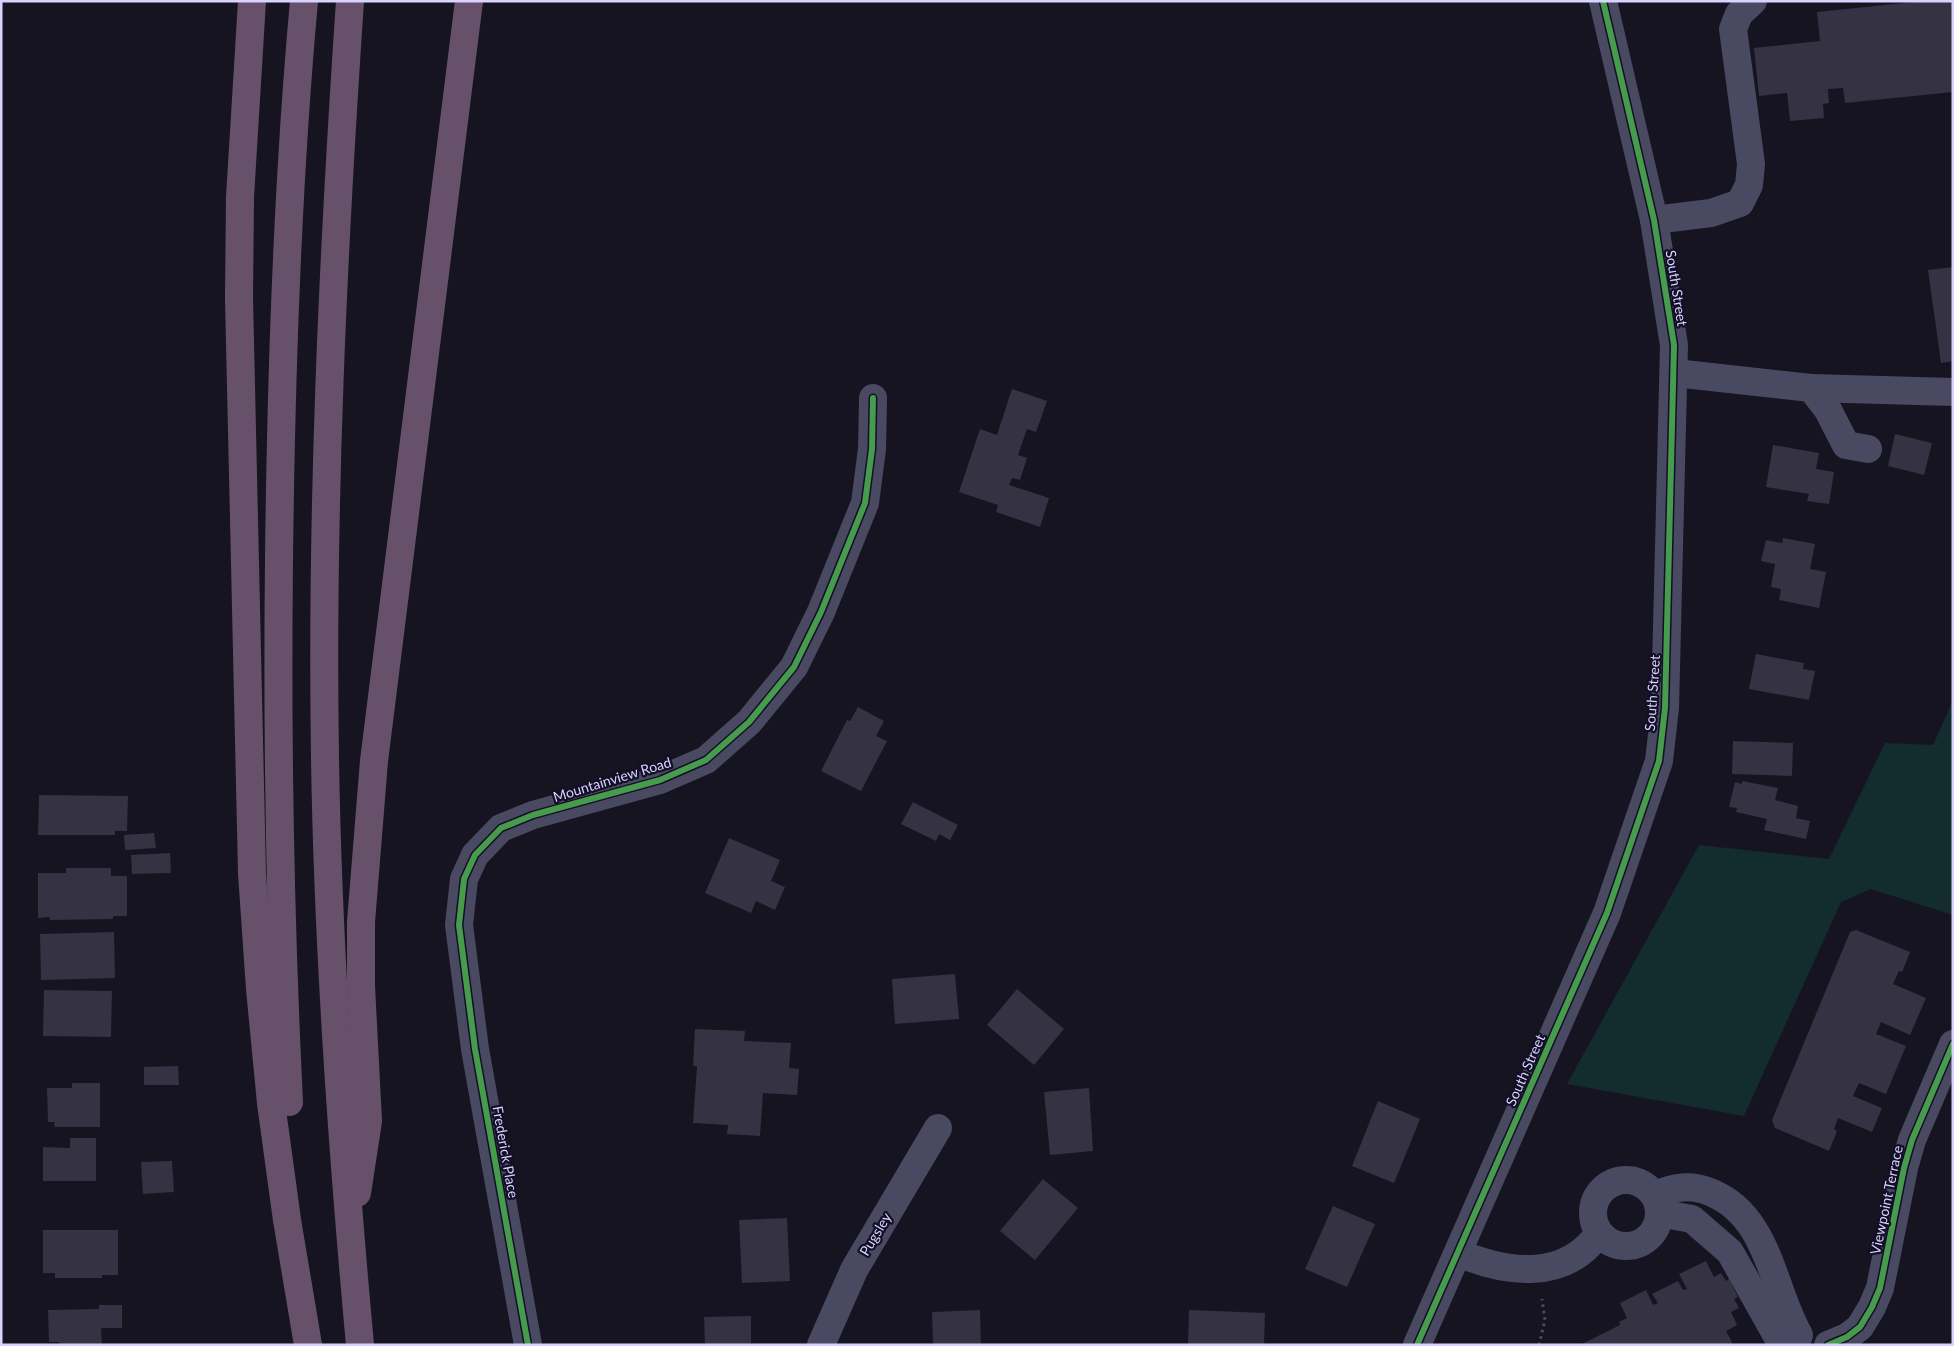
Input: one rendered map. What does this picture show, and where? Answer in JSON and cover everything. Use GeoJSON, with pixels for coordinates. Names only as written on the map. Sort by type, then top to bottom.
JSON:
{"type":"FeatureCollection","features":[{"type":"Feature","properties":{"kind":"highway"},"geometry":{"type":"LineString","coordinates":[[252,1],[241,187],[240,289],[252,873],[260,989],[272,1103],[287,1220],[307,1344]]}},
{"type":"Feature","properties":{"kind":"highway"},"geometry":{"type":"LineString","coordinates":[[304,1],[282,377],[278,738],[283,994],[307,1344]]}},
{"type":"Feature","properties":{"kind":"highway"},"geometry":{"type":"LineString","coordinates":[[350,1],[332,283],[324,637],[325,759],[333,1000],[340,1120],[360,1345]]}},
{"type":"Feature","properties":{"kind":"highway"},"geometry":{"type":"LineString","coordinates":[[350,1242],[368,1121],[361,986],[361,922],[374,761],[469,1]]}},
{"type":"Feature","properties":{"kind":"street","name":"South Street"},"geometry":{"type":"LineString","coordinates":[[1417,1345],[1607,913],[1659,761],[1665,708],[1674,345],[1654,220],[1603,1]]}},
{"type":"Feature","properties":{"kind":"street"},"geometry":{"type":"LineString","coordinates":[[1654,220],[1711,213],[1740,203],[1749,185],[1751,164],[1733,29],[1738,14],[1753,1]]}},
{"type":"Feature","properties":{"kind":"street"},"geometry":{"type":"LineString","coordinates":[[1674,373],[1811,388],[1953,392]]}},
{"type":"Feature","properties":{"kind":"street"},"geometry":{"type":"LineString","coordinates":[[1811,388],[1828,410],[1846,445],[1868,449]]}},
{"type":"Feature","properties":{"kind":"street","name":"Mountainview Road"},"geometry":{"type":"LineString","coordinates":[[464,962],[460,925],[464,880],[475,855],[501,828],[533,815],[660,780],[706,760],[749,722],[794,667],[821,612],[865,503],[872,449],[873,398]]}},
{"type":"Feature","properties":{"kind":"street","name":"Frederick Place"},"geometry":{"type":"LineString","coordinates":[[464,962],[475,1049],[528,1345]]}},
{"type":"Feature","properties":{"kind":"street","name":"Viewpoint Terrace"},"geometry":{"type":"LineString","coordinates":[[1828,1345],[1847,1337],[1860,1327],[1872,1307],[1880,1288],[1902,1175],[1912,1140],[1953,1044]]}},
{"type":"Feature","properties":{"kind":"street","name":"Pugsley"},"geometry":{"type":"LineString","coordinates":[[821,1345],[854,1270],[938,1128]]}},
{"type":"Feature","properties":{"kind":"street"},"geometry":{"type":"LineString","coordinates":[[1627,1179],[1642,1184],[1657,1204],[1657,1226],[1648,1237],[1637,1244],[1624,1246],[1610,1242],[1600,1233],[1595,1226],[1592,1210],[1598,1194],[1603,1188],[1618,1180],[1627,1179]]}},
{"type":"Feature","properties":{"kind":"street"},"geometry":{"type":"LineString","coordinates":[[1657,1204],[1674,1187],[1702,1189],[1717,1194],[1740,1212],[1750,1223],[1765,1249],[1781,1287],[1797,1342]]}},
{"type":"Feature","properties":{"kind":"street"},"geometry":{"type":"LineString","coordinates":[[1458,1253],[1497,1267],[1515,1270],[1537,1269],[1574,1258],[1590,1247],[1600,1233]]}},
{"type":"Feature","properties":{"kind":"path"},"geometry":{"type":"LineString","coordinates":[[1537,1269],[1545,1320],[1539,1345]]}},
{"type":"Feature","properties":{"kind":"green space"},"geometry":{"type":"Polygon","coordinates":[[[1953,700],[1953,915],[1871,889],[1841,902],[1744,1116],[1567,1084],[1699,845],[1829,859],[1885,743],[1933,745],[1953,700]]]}},
{"type":"Feature","properties":{"kind":"building"},"geometry":{"type":"Polygon","coordinates":[[[1923,1],[1953,1],[1953,92],[1845,103],[1843,88],[1828,89],[1829,103],[1823,104],[1824,118],[1790,121],[1787,93],[1759,96],[1754,48],[1820,41],[1817,12],[1923,1]]]}},
{"type":"Feature","properties":{"kind":"building"},"geometry":{"type":"Polygon","coordinates":[[[1953,267],[1953,361],[1941,363],[1928,270],[1953,267]]]}},
{"type":"Feature","properties":{"kind":"building"},"geometry":{"type":"Polygon","coordinates":[[[1012,389],[1047,401],[1036,432],[1027,429],[1018,455],[1027,458],[1020,480],[1012,478],[1009,485],[1049,498],[1040,527],[996,512],[998,505],[959,492],[980,429],[997,435],[1012,389]]]}},
{"type":"Feature","properties":{"kind":"building"},"geometry":{"type":"Polygon","coordinates":[[[1895,434],[1932,443],[1924,475],[1888,466],[1895,434]]]}},
{"type":"Feature","properties":{"kind":"building"},"geometry":{"type":"Polygon","coordinates":[[[1773,445],[1819,453],[1816,469],[1834,472],[1829,504],[1807,501],[1809,494],[1766,487],[1773,445]]]}},
{"type":"Feature","properties":{"kind":"building"},"geometry":{"type":"Polygon","coordinates":[[[1783,538],[1815,544],[1810,569],[1826,572],[1819,608],[1779,600],[1781,589],[1771,587],[1775,564],[1761,561],[1766,540],[1782,543],[1783,538]]]}},
{"type":"Feature","properties":{"kind":"building"},"geometry":{"type":"Polygon","coordinates":[[[1756,654],[1804,663],[1803,669],[1815,671],[1809,700],[1749,689],[1756,654]]]}},
{"type":"Feature","properties":{"kind":"building"},"geometry":{"type":"Polygon","coordinates":[[[858,707],[884,721],[876,736],[887,741],[861,791],[821,771],[847,720],[850,721],[858,707]]]}},
{"type":"Feature","properties":{"kind":"building"},"geometry":{"type":"Polygon","coordinates":[[[1733,741],[1793,743],[1792,776],[1732,774],[1733,741]]]}},
{"type":"Feature","properties":{"kind":"building"},"geometry":{"type":"Polygon","coordinates":[[[1742,781],[1778,788],[1775,800],[1798,806],[1796,818],[1810,821],[1806,839],[1764,830],[1767,819],[1736,812],[1737,808],[1729,807],[1735,782],[1742,784],[1742,781]]]}},
{"type":"Feature","properties":{"kind":"building"},"geometry":{"type":"Polygon","coordinates":[[[39,795],[128,796],[127,831],[115,831],[115,835],[38,835],[39,795]]]}},
{"type":"Feature","properties":{"kind":"building"},"geometry":{"type":"Polygon","coordinates":[[[913,802],[958,825],[950,840],[939,834],[936,841],[901,824],[913,802]]]}},
{"type":"Feature","properties":{"kind":"building"},"geometry":{"type":"Polygon","coordinates":[[[154,833],[156,848],[125,850],[124,835],[154,833]]]}},
{"type":"Feature","properties":{"kind":"building"},"geometry":{"type":"Polygon","coordinates":[[[729,838],[780,860],[771,881],[785,887],[775,910],[756,901],[751,913],[705,893],[729,838]]]}},
{"type":"Feature","properties":{"kind":"building"},"geometry":{"type":"Polygon","coordinates":[[[170,853],[171,873],[132,874],[131,855],[170,853]]]}},
{"type":"Feature","properties":{"kind":"building"},"geometry":{"type":"Polygon","coordinates":[[[66,868],[111,868],[111,876],[127,876],[127,916],[113,916],[113,919],[50,920],[50,917],[38,918],[38,873],[66,873],[66,868]]]}},
{"type":"Feature","properties":{"kind":"building"},"geometry":{"type":"Polygon","coordinates":[[[1856,930],[1910,952],[1902,972],[1899,971],[1893,984],[1926,998],[1910,1035],[1881,1022],[1876,1034],[1906,1046],[1886,1094],[1859,1083],[1853,1096],[1882,1108],[1872,1132],[1838,1118],[1834,1129],[1837,1131],[1829,1151],[1775,1128],[1772,1120],[1850,932],[1856,930]]]}},
{"type":"Feature","properties":{"kind":"building"},"geometry":{"type":"Polygon","coordinates":[[[114,932],[115,978],[41,980],[40,934],[114,932]]]}},
{"type":"Feature","properties":{"kind":"building"},"geometry":{"type":"Polygon","coordinates":[[[955,974],[959,1019],[895,1024],[892,979],[955,974]]]}},
{"type":"Feature","properties":{"kind":"building"},"geometry":{"type":"Polygon","coordinates":[[[1017,989],[1064,1029],[1034,1065],[987,1025],[1017,989]]]}},
{"type":"Feature","properties":{"kind":"building"},"geometry":{"type":"Polygon","coordinates":[[[44,990],[112,991],[111,1037],[43,1036],[44,990]]]}},
{"type":"Feature","properties":{"kind":"building"},"geometry":{"type":"Polygon","coordinates":[[[695,1029],[745,1031],[744,1041],[791,1043],[789,1068],[799,1069],[797,1095],[763,1093],[760,1136],[727,1134],[728,1125],[693,1123],[697,1066],[693,1066],[695,1029]]]}},
{"type":"Feature","properties":{"kind":"building"},"geometry":{"type":"Polygon","coordinates":[[[178,1066],[179,1085],[144,1085],[144,1067],[178,1066]]]}},
{"type":"Feature","properties":{"kind":"building"},"geometry":{"type":"Polygon","coordinates":[[[72,1083],[100,1083],[100,1127],[55,1127],[54,1122],[48,1122],[47,1088],[72,1088],[72,1083]]]}},
{"type":"Feature","properties":{"kind":"building"},"geometry":{"type":"Polygon","coordinates":[[[1089,1088],[1093,1151],[1050,1155],[1044,1092],[1089,1088]]]}},
{"type":"Feature","properties":{"kind":"building"},"geometry":{"type":"Polygon","coordinates":[[[1378,1101],[1420,1119],[1394,1183],[1352,1166],[1378,1101]]]}},
{"type":"Feature","properties":{"kind":"building"},"geometry":{"type":"Polygon","coordinates":[[[70,1138],[96,1138],[96,1181],[43,1181],[43,1147],[70,1148],[70,1138]]]}},
{"type":"Feature","properties":{"kind":"building"},"geometry":{"type":"Polygon","coordinates":[[[172,1161],[174,1192],[143,1194],[141,1162],[172,1161]]]}},
{"type":"Feature","properties":{"kind":"building"},"geometry":{"type":"Polygon","coordinates":[[[1043,1179],[1078,1208],[1035,1260],[1000,1231],[1043,1179]]]}},
{"type":"Feature","properties":{"kind":"building"},"geometry":{"type":"Polygon","coordinates":[[[1333,1206],[1375,1224],[1347,1287],[1305,1269],[1333,1206]]]}},
{"type":"Feature","properties":{"kind":"building"},"geometry":{"type":"Polygon","coordinates":[[[787,1218],[790,1281],[742,1283],[739,1220],[787,1218]]]}},
{"type":"Feature","properties":{"kind":"building"},"geometry":{"type":"Polygon","coordinates":[[[43,1230],[118,1230],[118,1275],[102,1275],[102,1278],[55,1278],[55,1273],[43,1273],[43,1230]]]}},
{"type":"Feature","properties":{"kind":"building"},"geometry":{"type":"Polygon","coordinates":[[[1706,1261],[1714,1277],[1721,1273],[1726,1281],[1729,1279],[1738,1297],[1734,1299],[1739,1308],[1731,1312],[1737,1325],[1726,1331],[1732,1342],[1731,1345],[1580,1345],[1620,1325],[1619,1322],[1627,1318],[1620,1303],[1646,1290],[1653,1305],[1658,1303],[1652,1294],[1678,1281],[1683,1290],[1687,1289],[1679,1274],[1706,1261]]]}},
{"type":"Feature","properties":{"kind":"building"},"geometry":{"type":"Polygon","coordinates":[[[99,1305],[122,1305],[122,1328],[101,1328],[102,1345],[59,1345],[59,1342],[49,1342],[48,1310],[99,1309],[99,1305]]]}},
{"type":"Feature","properties":{"kind":"building"},"geometry":{"type":"Polygon","coordinates":[[[980,1310],[981,1345],[933,1345],[932,1312],[980,1310]]]}},
{"type":"Feature","properties":{"kind":"building"},"geometry":{"type":"Polygon","coordinates":[[[1189,1310],[1265,1313],[1264,1345],[1188,1345],[1189,1310]]]}},
{"type":"Feature","properties":{"kind":"building"},"geometry":{"type":"Polygon","coordinates":[[[751,1316],[751,1345],[705,1345],[704,1317],[751,1316]]]}},
{"type":"Feature","properties":{"kind":"cycle path"},"geometry":{"type":"LineString","coordinates":[[1417,1345],[1607,913],[1659,761],[1665,708],[1674,345],[1654,220],[1603,1]]}},
{"type":"Feature","properties":{"kind":"cycle path"},"geometry":{"type":"LineString","coordinates":[[528,1345],[475,1049],[459,925],[464,879],[475,855],[501,828],[533,815],[660,780],[706,760],[749,722],[794,667],[821,612],[865,503],[872,449],[873,398]]}},
{"type":"Feature","properties":{"kind":"cycle path"},"geometry":{"type":"LineString","coordinates":[[1828,1345],[1847,1337],[1860,1327],[1872,1307],[1880,1288],[1904,1168],[1912,1140],[1953,1044]]}}]}
